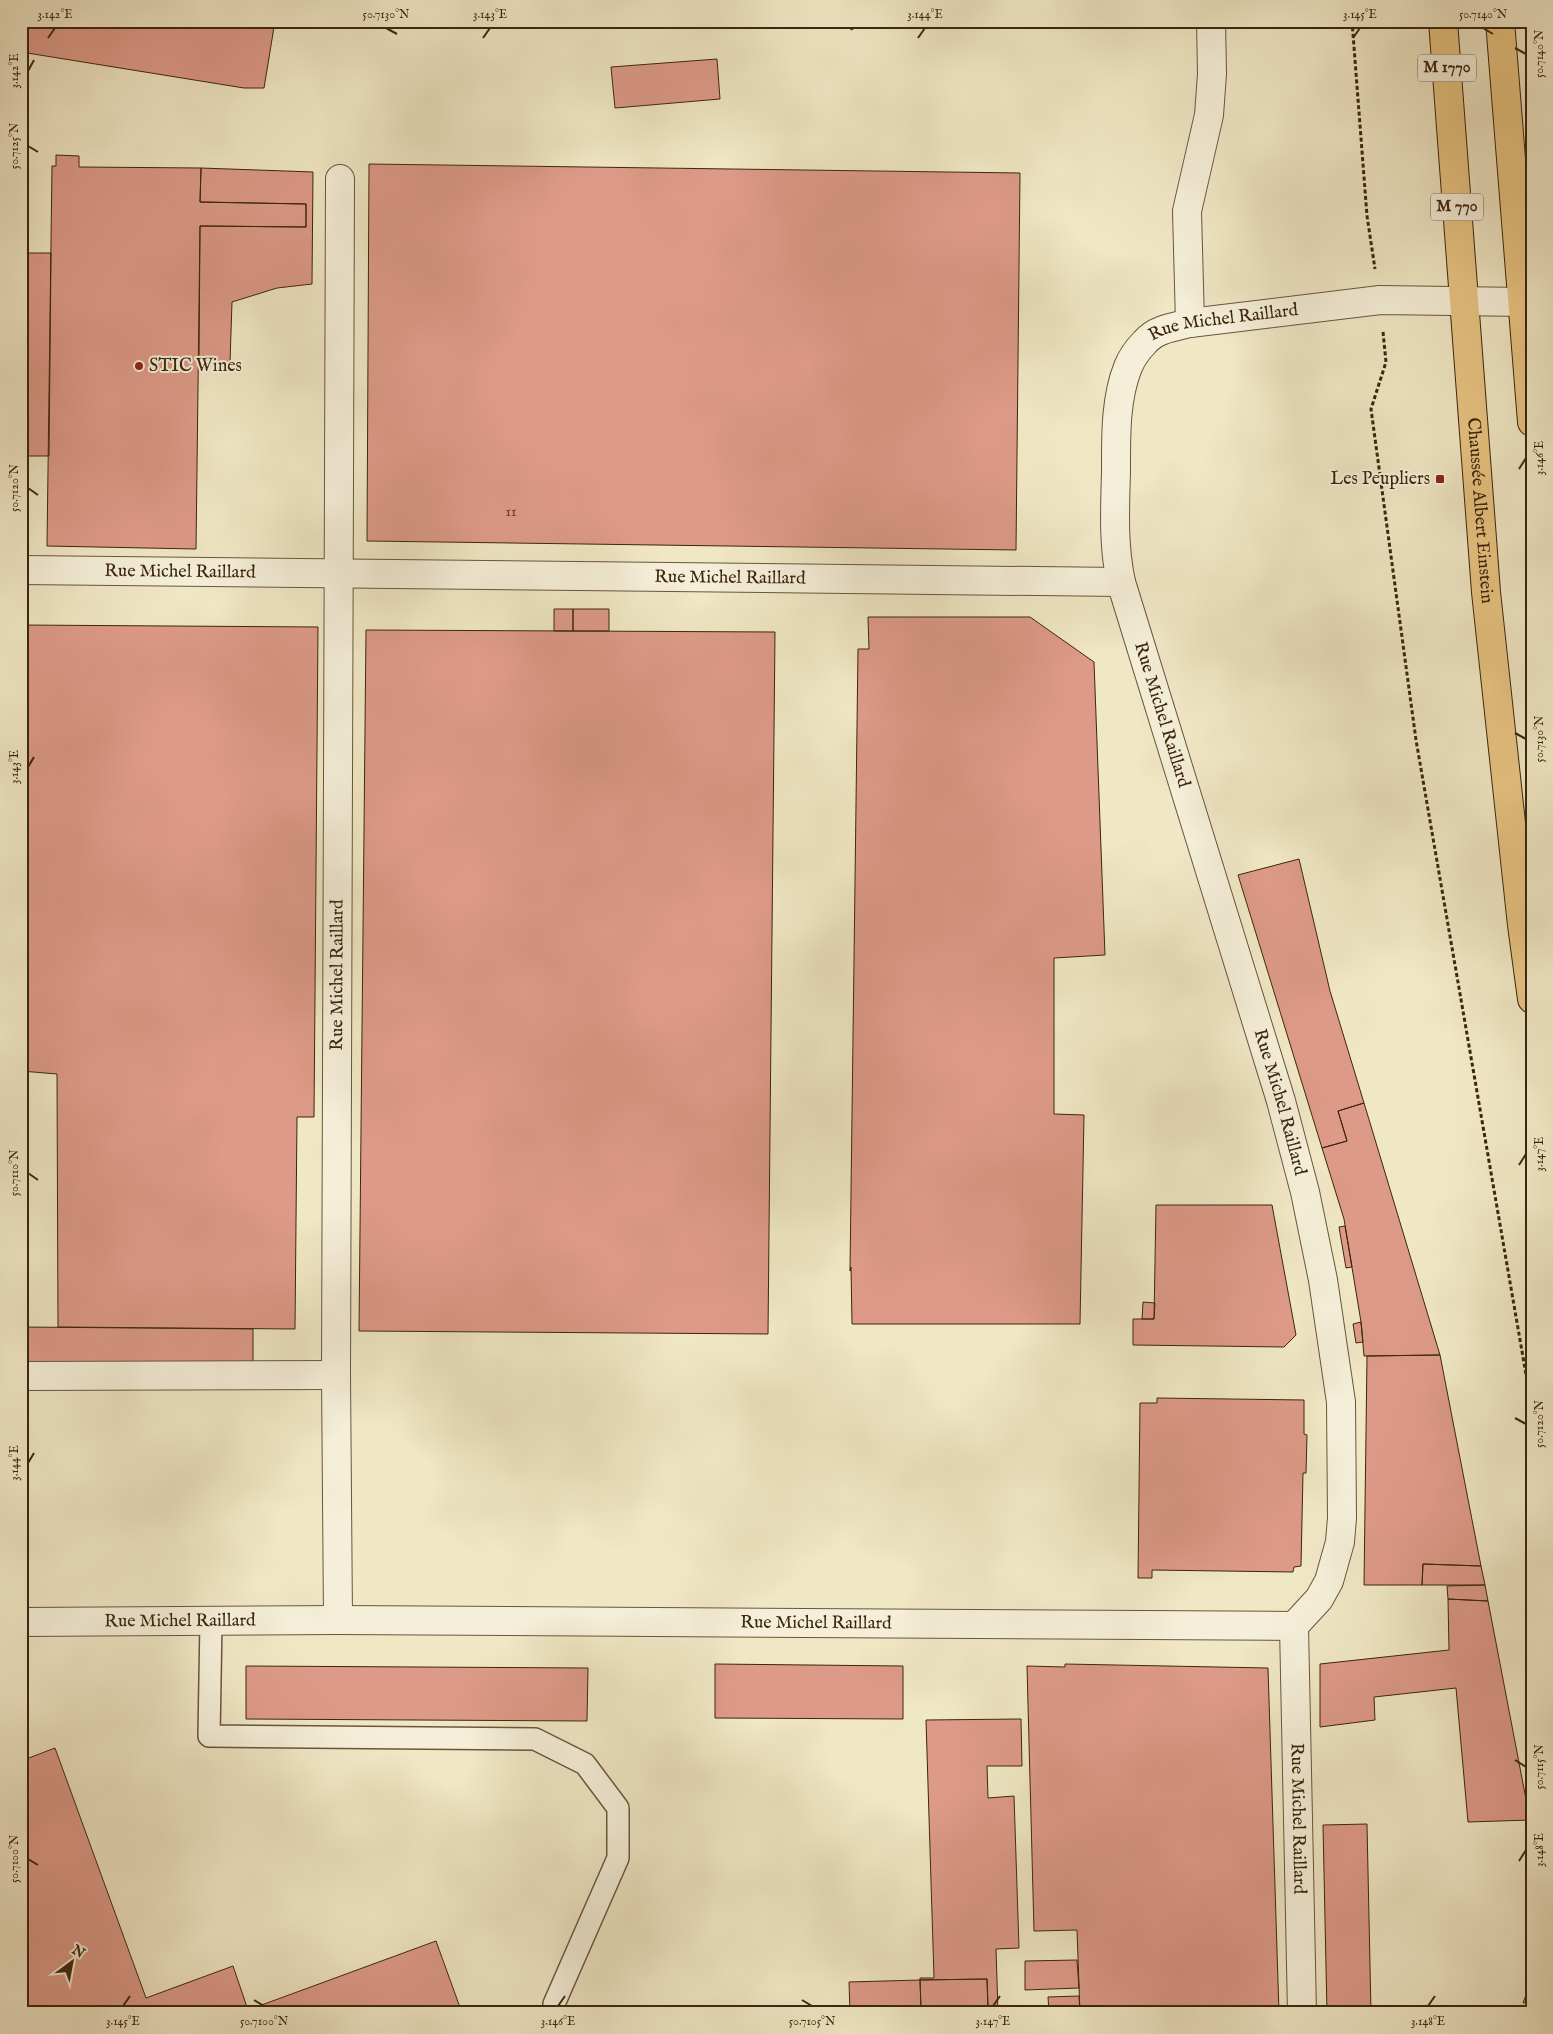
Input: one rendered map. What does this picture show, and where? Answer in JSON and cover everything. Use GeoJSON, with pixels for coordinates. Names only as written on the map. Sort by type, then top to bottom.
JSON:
{"type":"FeatureCollection","features":[{"type":"Feature","properties":{"kind":"main road","name":"Chaussée Albert Einstein"},"geometry":{"type":"LineString","coordinates":[[1443,21],[1487,602],[1520,916],[1532,999]]}},
{"type":"Feature","properties":{"kind":"main road"},"geometry":{"type":"LineString","coordinates":[[1500,21],[1527,302],[1532,422]]}},
{"type":"Feature","properties":{"kind":"street"},"geometry":{"type":"LineString","coordinates":[[1190,323],[1187,211],[1209,115],[1212,74],[1211,21]]}},
{"type":"Feature","properties":{"kind":"street"},"geometry":{"type":"LineString","coordinates":[[339,574],[340,179]]}},
{"type":"Feature","properties":{"kind":"street","name":"Rue Michel Raillard"},"geometry":{"type":"LineString","coordinates":[[1302,2013],[1294,1626],[1319,1599],[1329,1581],[1340,1542],[1342,1518],[1341,1402],[1323,1280],[1305,1192],[1280,1101],[1121,582],[1114,534],[1117,430],[1123,383],[1135,353],[1146,340],[1163,330],[1190,323],[1380,300],[1527,302]]}},
{"type":"Feature","properties":{"kind":"street","name":"Rue Michel Raillard"},"geometry":{"type":"LineString","coordinates":[[21,570],[1121,582]]}},
{"type":"Feature","properties":{"kind":"street","name":"Rue Michel Raillard"},"geometry":{"type":"LineString","coordinates":[[338,1620],[336,1375],[339,574]]}},
{"type":"Feature","properties":{"kind":"street"},"geometry":{"type":"LineString","coordinates":[[21,1376],[336,1375]]}},
{"type":"Feature","properties":{"kind":"street","name":"Rue Michel Raillard"},"geometry":{"type":"LineString","coordinates":[[21,1622],[338,1620],[1294,1626]]}},
{"type":"Feature","properties":{"kind":"lane"},"geometry":{"type":"LineString","coordinates":[[211,1621],[208,1736],[535,1740],[585,1764],[618,1808],[618,1858],[554,2004],[555,2013]]}},
{"type":"Feature","properties":{"kind":"path"},"geometry":{"type":"LineString","coordinates":[[1352,21],[1367,216],[1380,300],[1386,362],[1370,409],[1416,740],[1532,1408]]}},
{"type":"Feature","properties":{"kind":"building"},"geometry":{"type":"Polygon","coordinates":[[[21,21],[275,21],[264,88],[244,88],[21,52],[21,21]]]}},
{"type":"Feature","properties":{"kind":"building"},"geometry":{"type":"Polygon","coordinates":[[[847,21],[870,21],[851,30],[847,21]]]}},
{"type":"Feature","properties":{"kind":"building"},"geometry":{"type":"Polygon","coordinates":[[[717,59],[720,99],[615,108],[611,67],[717,59]]]}},
{"type":"Feature","properties":{"kind":"building"},"geometry":{"type":"Polygon","coordinates":[[[56,155],[79,156],[79,167],[201,168],[200,202],[306,204],[306,227],[200,226],[196,549],[47,546],[52,166],[56,166],[56,155]]]}},
{"type":"Feature","properties":{"kind":"building"},"geometry":{"type":"Polygon","coordinates":[[[369,164],[1020,173],[1016,550],[367,541],[369,164]]]}},
{"type":"Feature","properties":{"kind":"building"},"geometry":{"type":"Polygon","coordinates":[[[201,168],[313,172],[312,284],[277,288],[232,302],[230,362],[199,362],[200,226],[306,227],[306,204],[200,202],[201,168]]]}},
{"type":"Feature","properties":{"kind":"building"},"geometry":{"type":"Polygon","coordinates":[[[21,253],[51,253],[49,456],[21,456],[21,253]]]}},
{"type":"Feature","properties":{"kind":"building"},"geometry":{"type":"Polygon","coordinates":[[[554,609],[573,609],[573,631],[554,631],[554,609]]]}},
{"type":"Feature","properties":{"kind":"building"},"geometry":{"type":"Polygon","coordinates":[[[573,609],[609,609],[609,631],[573,631],[573,609]]]}},
{"type":"Feature","properties":{"kind":"building"},"geometry":{"type":"Polygon","coordinates":[[[868,617],[1030,617],[1094,662],[1105,955],[1054,958],[1054,1114],[1084,1115],[1080,1324],[852,1324],[851,1267],[850,1271],[858,649],[869,649],[868,617]]]}},
{"type":"Feature","properties":{"kind":"building"},"geometry":{"type":"Polygon","coordinates":[[[21,625],[318,627],[314,1117],[297,1117],[295,1329],[58,1327],[57,1074],[21,1071],[21,625]]]}},
{"type":"Feature","properties":{"kind":"building"},"geometry":{"type":"Polygon","coordinates":[[[366,630],[775,632],[768,1334],[359,1331],[366,630]]]}},
{"type":"Feature","properties":{"kind":"building"},"geometry":{"type":"Polygon","coordinates":[[[1299,859],[1330,991],[1364,1103],[1338,1111],[1347,1141],[1322,1148],[1238,875],[1299,859]]]}},
{"type":"Feature","properties":{"kind":"building"},"geometry":{"type":"Polygon","coordinates":[[[1364,1103],[1440,1355],[1364,1356],[1361,1322],[1344,1219],[1322,1148],[1347,1141],[1338,1111],[1364,1103]]]}},
{"type":"Feature","properties":{"kind":"building"},"geometry":{"type":"Polygon","coordinates":[[[1156,1205],[1272,1205],[1296,1335],[1284,1347],[1133,1345],[1133,1319],[1154,1319],[1156,1205]]]}},
{"type":"Feature","properties":{"kind":"building"},"geometry":{"type":"Polygon","coordinates":[[[1345,1226],[1352,1267],[1346,1268],[1339,1227],[1345,1226]]]}},
{"type":"Feature","properties":{"kind":"building"},"geometry":{"type":"Polygon","coordinates":[[[1143,1302],[1155,1303],[1154,1319],[1142,1319],[1143,1302]]]}},
{"type":"Feature","properties":{"kind":"building"},"geometry":{"type":"Polygon","coordinates":[[[1361,1322],[1363,1342],[1356,1343],[1353,1324],[1361,1322]]]}},
{"type":"Feature","properties":{"kind":"building"},"geometry":{"type":"Polygon","coordinates":[[[21,1327],[253,1329],[253,1364],[21,1362],[21,1327]]]}},
{"type":"Feature","properties":{"kind":"building"},"geometry":{"type":"Polygon","coordinates":[[[1440,1355],[1481,1566],[1423,1564],[1422,1585],[1364,1585],[1367,1356],[1440,1355]]]}},
{"type":"Feature","properties":{"kind":"building"},"geometry":{"type":"Polygon","coordinates":[[[1157,1398],[1304,1400],[1304,1434],[1307,1435],[1306,1473],[1303,1473],[1301,1566],[1294,1567],[1293,1572],[1152,1570],[1152,1578],[1138,1578],[1140,1403],[1157,1403],[1157,1398]]]}},
{"type":"Feature","properties":{"kind":"building"},"geometry":{"type":"Polygon","coordinates":[[[1423,1564],[1481,1566],[1485,1585],[1422,1585],[1423,1564]]]}},
{"type":"Feature","properties":{"kind":"building"},"geometry":{"type":"Polygon","coordinates":[[[1485,1585],[1488,1601],[1448,1599],[1447,1586],[1485,1585]]]}},
{"type":"Feature","properties":{"kind":"building"},"geometry":{"type":"Polygon","coordinates":[[[1448,1599],[1488,1601],[1530,1820],[1468,1822],[1456,1688],[1374,1697],[1375,1720],[1320,1727],[1320,1664],[1449,1650],[1448,1599]]]}},
{"type":"Feature","properties":{"kind":"building"},"geometry":{"type":"Polygon","coordinates":[[[715,1664],[903,1666],[903,1719],[715,1718],[715,1664]]]}},
{"type":"Feature","properties":{"kind":"building"},"geometry":{"type":"Polygon","coordinates":[[[1065,1664],[1268,1668],[1279,2013],[1080,2013],[1077,1930],[1034,1931],[1027,1666],[1065,1667],[1065,1664]]]}},
{"type":"Feature","properties":{"kind":"building"},"geometry":{"type":"Polygon","coordinates":[[[246,1666],[588,1668],[587,1721],[246,1719],[246,1666]]]}},
{"type":"Feature","properties":{"kind":"building"},"geometry":{"type":"Polygon","coordinates":[[[1021,1719],[1022,1766],[987,1766],[988,1798],[1014,1796],[1019,1948],[996,1949],[998,2013],[984,2013],[983,2007],[988,2007],[987,1979],[920,1980],[920,1978],[934,1978],[926,1720],[1021,1719]]]}},
{"type":"Feature","properties":{"kind":"building"},"geometry":{"type":"Polygon","coordinates":[[[55,1748],[146,1998],[233,1966],[248,2010],[436,1941],[462,2013],[21,2013],[21,1761],[55,1748]]]}},
{"type":"Feature","properties":{"kind":"building"},"geometry":{"type":"Polygon","coordinates":[[[1367,1824],[1371,2013],[1327,2013],[1323,1825],[1367,1824]]]}},
{"type":"Feature","properties":{"kind":"building"},"geometry":{"type":"Polygon","coordinates":[[[1077,1960],[1079,1988],[1025,1990],[1025,1961],[1077,1960]]]}},
{"type":"Feature","properties":{"kind":"building"},"geometry":{"type":"Polygon","coordinates":[[[987,1979],[988,2007],[921,2009],[920,1980],[987,1979]]]}},
{"type":"Feature","properties":{"kind":"building"},"geometry":{"type":"Polygon","coordinates":[[[1532,1979],[1532,2001],[1523,2003],[1532,1979]]]}},
{"type":"Feature","properties":{"kind":"building"},"geometry":{"type":"Polygon","coordinates":[[[920,1980],[921,2009],[905,2010],[905,2013],[850,2012],[849,1982],[920,1980]]]}},
{"type":"Feature","properties":{"kind":"building"},"geometry":{"type":"Polygon","coordinates":[[[1079,1996],[1080,2013],[1049,2013],[1048,1997],[1079,1996]]]}},
{"type":"Feature","properties":{"kind":"place","name":"STIC Wines"},"geometry":{"type":"Point","coordinates":[139,366]}},
{"type":"Feature","properties":{"kind":"place","name":"Les Peupliers"},"geometry":{"type":"Point","coordinates":[1440,479]}}]}
